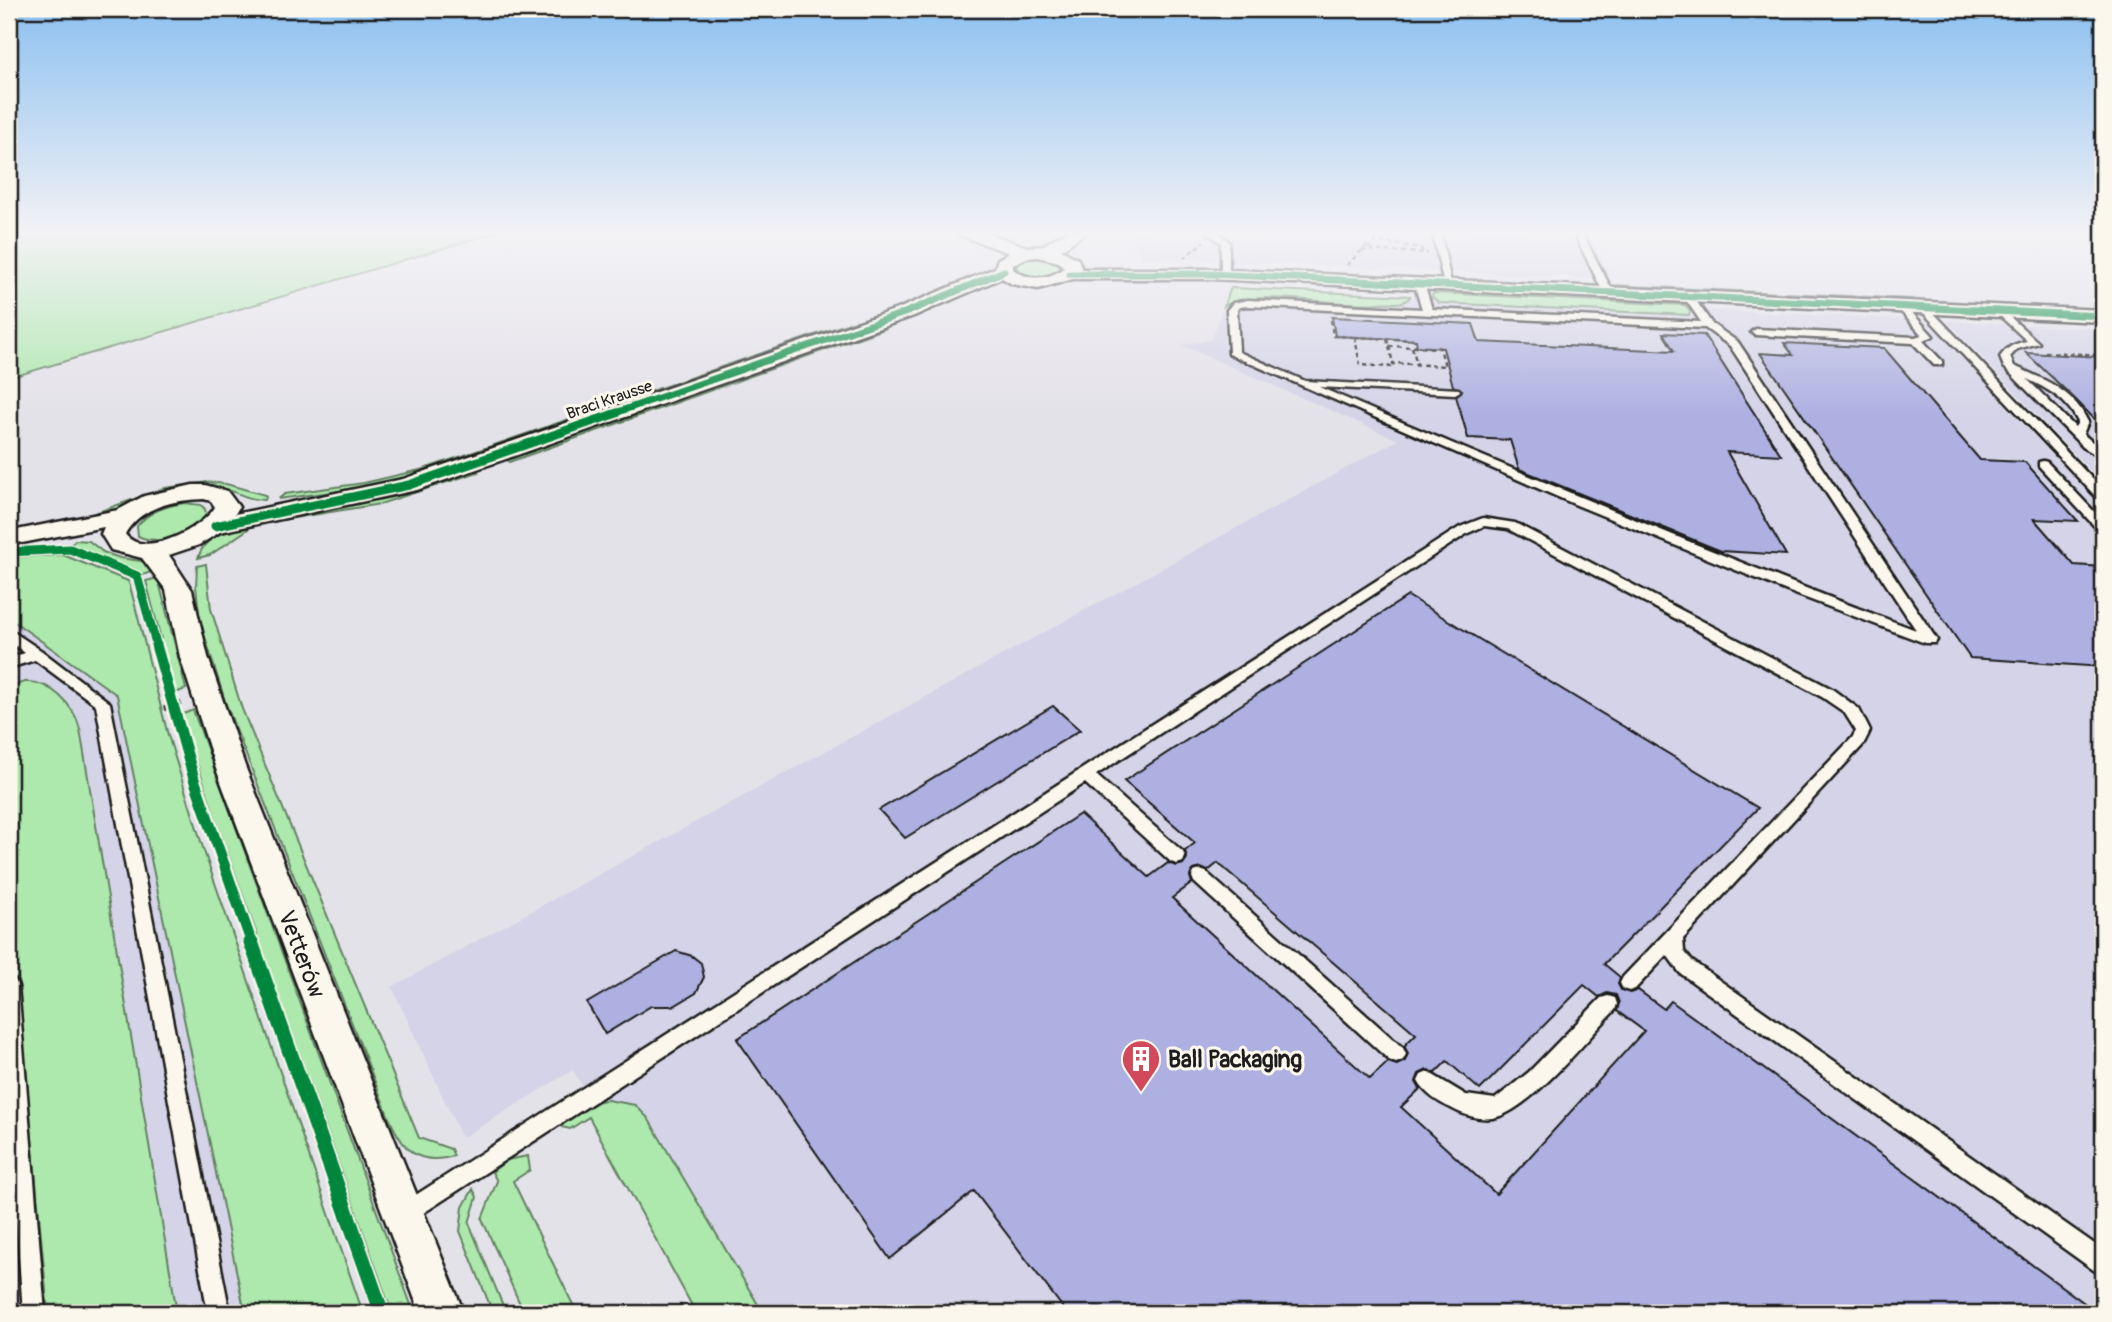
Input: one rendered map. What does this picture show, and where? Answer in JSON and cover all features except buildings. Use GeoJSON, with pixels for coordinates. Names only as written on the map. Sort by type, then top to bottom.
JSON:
{"type":"FeatureCollection","features":[{"type":"Feature","properties":{"kind":"street","name":"Braci Krausse"},"geometry":{"type":"LineString","coordinates":[[149,551],[178,545],[206,532],[322,502],[409,485],[907,312],[954,293]]}},
{"type":"Feature","properties":{"kind":"street"},"geometry":{"type":"LineString","coordinates":[[1622,293],[2103,316]]}},
{"type":"Feature","properties":{"kind":"street","name":"Braci Krausse"},"geometry":{"type":"LineString","coordinates":[[127,516],[154,501],[186,493],[213,494],[227,503],[322,502]]}},
{"type":"Feature","properties":{"kind":"street"},"geometry":{"type":"LineString","coordinates":[[179,590],[206,532],[226,512],[227,503]]}},
{"type":"Feature","properties":{"kind":"street"},"geometry":{"type":"LineString","coordinates":[[15,536],[127,516]]}},
{"type":"Feature","properties":{"kind":"street"},"geometry":{"type":"LineString","coordinates":[[114,538],[115,530],[127,516]]}},
{"type":"Feature","properties":{"kind":"street"},"geometry":{"type":"LineString","coordinates":[[15,536],[114,538],[125,548],[149,551]]}},
{"type":"Feature","properties":{"kind":"street","name":"Vetterów"},"geometry":{"type":"LineString","coordinates":[[149,551],[159,560],[179,590],[194,657],[230,766],[442,1313]]}},
{"type":"Feature","properties":{"kind":"lane"},"geometry":{"type":"LineString","coordinates":[[1422,293],[1428,311]]}},
{"type":"Feature","properties":{"kind":"lane"},"geometry":{"type":"LineString","coordinates":[[1689,296],[1707,325],[1734,344],[1930,640],[1590,506],[1234,354],[1234,307],[1248,303],[1707,325]]}},
{"type":"Feature","properties":{"kind":"lane"},"geometry":{"type":"LineString","coordinates":[[1756,332],[1916,340],[1928,336],[1901,306]]}},
{"type":"Feature","properties":{"kind":"lane"},"geometry":{"type":"LineString","coordinates":[[1923,307],[2103,497]]}},
{"type":"Feature","properties":{"kind":"lane"},"geometry":{"type":"LineString","coordinates":[[2000,311],[2034,343],[2014,347],[2005,357],[2009,366],[2077,435],[2103,456]]}},
{"type":"Feature","properties":{"kind":"lane"},"geometry":{"type":"LineString","coordinates":[[1916,340],[1938,363]]}},
{"type":"Feature","properties":{"kind":"lane"},"geometry":{"type":"LineString","coordinates":[[2009,366],[2055,388],[2081,413],[2083,422],[2077,435]]}},
{"type":"Feature","properties":{"kind":"lane"},"geometry":{"type":"LineString","coordinates":[[1297,382],[1455,391]]}},
{"type":"Feature","properties":{"kind":"lane"},"geometry":{"type":"LineString","coordinates":[[2043,464],[2103,528]]}},
{"type":"Feature","properties":{"kind":"lane"},"geometry":{"type":"LineString","coordinates":[[403,1214],[1464,530],[1483,522],[1501,523],[1550,545],[1827,693],[1848,706],[1859,718],[1863,731],[1858,741],[1629,983]]}},
{"type":"Feature","properties":{"kind":"lane"},"geometry":{"type":"LineString","coordinates":[[9,635],[103,703],[219,1313]]}},
{"type":"Feature","properties":{"kind":"lane"},"geometry":{"type":"LineString","coordinates":[[9,663],[37,654]]}},
{"type":"Feature","properties":{"kind":"lane"},"geometry":{"type":"LineString","coordinates":[[1086,775],[1177,857]]}},
{"type":"Feature","properties":{"kind":"lane"},"geometry":{"type":"LineString","coordinates":[[1200,877],[1396,1054]]}},
{"type":"Feature","properties":{"kind":"lane"},"geometry":{"type":"LineString","coordinates":[[1674,936],[1672,947],[1686,968],[2103,1263]]}},
{"type":"Feature","properties":{"kind":"lane"},"geometry":{"type":"LineString","coordinates":[[9,986],[34,1313]]}},
{"type":"Feature","properties":{"kind":"lane"},"geometry":{"type":"LineString","coordinates":[[1428,1081],[1446,1096],[1462,1104],[1479,1108],[1499,1108],[1520,1093],[1608,1004]]}},
{"type":"Feature","properties":{"kind":"path"},"geometry":{"type":"LineString","coordinates":[[1330,315],[1333,336],[1415,341],[1417,364]]}},
{"type":"Feature","properties":{"kind":"path"},"geometry":{"type":"LineString","coordinates":[[1355,338],[1360,365],[1394,367],[1387,339]]}},
{"type":"Feature","properties":{"kind":"path"},"geometry":{"type":"LineString","coordinates":[[1389,346],[1440,348],[1445,366],[1393,363]]}},
{"type":"Feature","properties":{"kind":"path"},"geometry":{"type":"LineString","coordinates":[[2039,352],[2103,355]]}},
{"type":"Feature","properties":{"kind":"path"},"geometry":{"type":"LineString","coordinates":[[171,703],[175,718]]}},
{"type":"Feature","properties":{"kind":"shaded area","name":"Ball Packaging"},"geometry":{"type":"Polygon","coordinates":[[[1229,293],[1333,293],[1926,320],[2103,509],[2103,1313],[709,1313],[573,1070],[462,1138],[392,987],[1398,440],[1181,345],[1211,340],[1229,293]]]}},
{"type":"Feature","properties":{"kind":"shaded area"},"geometry":{"type":"Polygon","coordinates":[[[1947,321],[2103,329],[2103,484],[1947,321]]]}},
{"type":"Feature","properties":{"kind":"shaded area"},"geometry":{"type":"Polygon","coordinates":[[[9,600],[133,686],[337,1313],[9,1313],[9,600]]]}},
{"type":"Feature","properties":{"kind":"green space"},"geometry":{"type":"Polygon","coordinates":[[[9,293],[295,293],[9,378],[9,293]]]}},
{"type":"Feature","properties":{"kind":"green space"},"geometry":{"type":"Polygon","coordinates":[[[1229,293],[1410,296],[1399,303],[1363,304],[1257,298],[1224,306],[1229,293]]]}},
{"type":"Feature","properties":{"kind":"green space"},"geometry":{"type":"Polygon","coordinates":[[[1433,293],[1685,305],[1690,312],[1689,315],[1439,303],[1432,297],[1433,293]]]}},
{"type":"Feature","properties":{"kind":"green space"},"geometry":{"type":"Polygon","coordinates":[[[1706,293],[1777,293],[1913,299],[1911,302],[1706,293]]]}},
{"type":"Feature","properties":{"kind":"green space"},"geometry":{"type":"Polygon","coordinates":[[[859,321],[414,477],[363,488],[278,499],[285,494],[364,483],[424,469],[859,321]]]}},
{"type":"Feature","properties":{"kind":"green space"},"geometry":{"type":"Polygon","coordinates":[[[887,328],[509,462],[506,458],[874,329],[887,328]]]}},
{"type":"Feature","properties":{"kind":"green space"},"geometry":{"type":"Polygon","coordinates":[[[475,469],[478,472],[380,504],[269,522],[270,518],[383,498],[475,469]]]}},
{"type":"Feature","properties":{"kind":"green space"},"geometry":{"type":"Polygon","coordinates":[[[208,482],[226,484],[266,497],[265,500],[250,498],[216,486],[196,485],[174,489],[120,511],[89,519],[92,514],[165,488],[208,482]]]}},
{"type":"Feature","properties":{"kind":"green space"},"geometry":{"type":"Polygon","coordinates":[[[184,503],[201,505],[205,509],[206,514],[194,528],[166,539],[146,539],[138,536],[137,526],[147,516],[184,503]]]}},
{"type":"Feature","properties":{"kind":"green space"},"geometry":{"type":"Polygon","coordinates":[[[256,521],[210,555],[198,558],[207,543],[221,532],[256,521]]]}},
{"type":"Feature","properties":{"kind":"green space"},"geometry":{"type":"Polygon","coordinates":[[[75,540],[89,541],[103,552],[120,558],[148,562],[156,570],[143,575],[69,547],[75,540]]]}},
{"type":"Feature","properties":{"kind":"green space"},"geometry":{"type":"Polygon","coordinates":[[[63,555],[128,581],[130,586],[168,735],[204,851],[363,1313],[245,1313],[117,695],[9,618],[9,557],[63,555]]]}},
{"type":"Feature","properties":{"kind":"green space"},"geometry":{"type":"Polygon","coordinates":[[[206,564],[211,609],[242,709],[419,1138],[451,1149],[454,1156],[431,1159],[414,1153],[401,1140],[390,1120],[226,704],[200,621],[196,587],[197,566],[206,564]]]}},
{"type":"Feature","properties":{"kind":"green space"},"geometry":{"type":"Polygon","coordinates":[[[158,578],[186,689],[175,693],[146,581],[158,578]]]}},
{"type":"Feature","properties":{"kind":"green space"},"geometry":{"type":"Polygon","coordinates":[[[25,682],[43,685],[60,696],[72,711],[80,729],[177,1313],[48,1313],[9,886],[9,687],[25,682]]]}},
{"type":"Feature","properties":{"kind":"green space"},"geometry":{"type":"Polygon","coordinates":[[[193,710],[414,1313],[392,1313],[181,715],[193,710]]]}},
{"type":"Feature","properties":{"kind":"green space"},"geometry":{"type":"Polygon","coordinates":[[[607,1100],[635,1105],[648,1118],[763,1313],[696,1313],[589,1117],[570,1129],[562,1127],[569,1117],[581,1109],[607,1100]]]}},
{"type":"Feature","properties":{"kind":"green space"},"geometry":{"type":"Polygon","coordinates":[[[528,1156],[530,1170],[513,1181],[577,1313],[524,1313],[482,1219],[497,1181],[492,1172],[507,1160],[528,1156]]]}},
{"type":"Feature","properties":{"kind":"green space"},"geometry":{"type":"Polygon","coordinates":[[[473,1189],[477,1197],[469,1223],[506,1313],[493,1313],[460,1231],[463,1207],[473,1189]]]}},
{"type":"Feature","properties":{"kind":"cycle path"},"geometry":{"type":"LineString","coordinates":[[215,526],[409,485],[907,312],[953,293]]}},
{"type":"Feature","properties":{"kind":"cycle path"},"geometry":{"type":"LineString","coordinates":[[1608,293],[2103,316]]}},
{"type":"Feature","properties":{"kind":"cycle path"},"geometry":{"type":"LineString","coordinates":[[9,552],[70,549],[137,576],[139,580],[194,779],[382,1313]]}},
{"type":"Feature","properties":{"kind":"place","name":"Ball Packaging"},"geometry":{"type":"Point","coordinates":[1141,1093]}}]}
